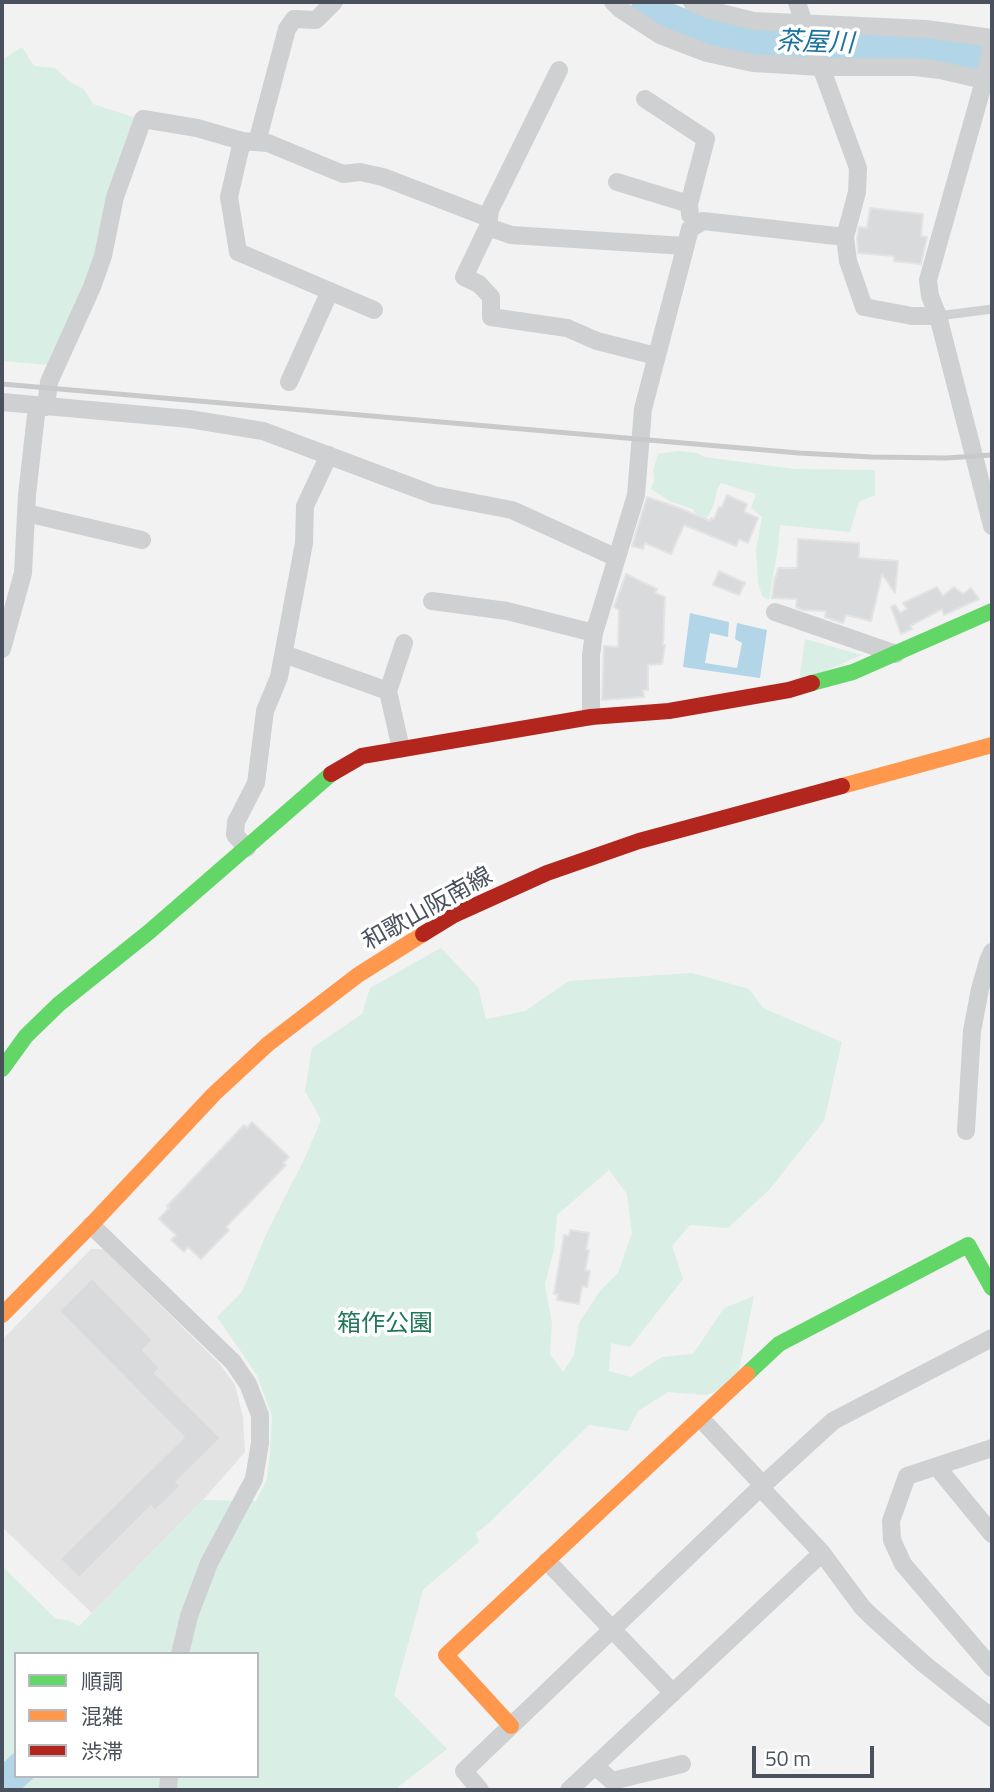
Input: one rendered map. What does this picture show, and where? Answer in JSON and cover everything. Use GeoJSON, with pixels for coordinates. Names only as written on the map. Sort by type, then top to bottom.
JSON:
{"type":"FeatureCollection","features":[{"type":"Feature","properties":{"kind":"street"},"geometry":{"type":"LineString","coordinates":[[334,2],[316,20],[294,19],[287,29],[229,197],[238,252],[374,310]]}},
{"type":"Feature","properties":{"kind":"street"},"geometry":{"type":"LineString","coordinates":[[613,2],[660,35],[708,53],[753,64],[915,67],[987,79]]}},
{"type":"Feature","properties":{"kind":"street"},"geometry":{"type":"LineString","coordinates":[[692,2],[709,10],[754,21],[805,28],[926,29],[992,38]]}},
{"type":"Feature","properties":{"kind":"street"},"geometry":{"type":"LineString","coordinates":[[797,2],[858,168],[858,192],[845,237],[848,261],[864,307],[912,316],[938,316]]}},
{"type":"Feature","properties":{"kind":"street"},"geometry":{"type":"LineString","coordinates":[[992,46],[987,79],[928,280],[992,526]]}},
{"type":"Feature","properties":{"kind":"street"},"geometry":{"type":"LineString","coordinates":[[559,70],[490,210],[489,222],[464,277],[479,284],[491,297],[491,317],[566,328],[597,341],[656,356]]}},
{"type":"Feature","properties":{"kind":"street"},"geometry":{"type":"LineString","coordinates":[[591,717],[591,655],[594,633],[636,495],[643,409],[688,238],[689,204],[706,139],[645,99]]}},
{"type":"Feature","properties":{"kind":"street"},"geometry":{"type":"LineString","coordinates":[[2,649],[23,573],[26,513],[41,407],[49,382],[92,288],[103,256],[115,197],[143,118],[197,128],[249,142],[268,143],[343,174],[360,173],[383,177],[489,222],[511,235],[688,238],[703,221],[845,237]]}},
{"type":"Feature","properties":{"kind":"street"},"geometry":{"type":"LineString","coordinates":[[617,182],[689,204]]}},
{"type":"Feature","properties":{"kind":"street"},"geometry":{"type":"LineString","coordinates":[[289,382],[330,291]]}},
{"type":"Feature","properties":{"kind":"street"},"geometry":{"type":"LineString","coordinates":[[2,402],[189,419],[263,431],[435,495],[512,510],[617,558]]}},
{"type":"Feature","properties":{"kind":"street"},"geometry":{"type":"LineString","coordinates":[[247,848],[235,835],[236,822],[256,783],[265,711],[279,677],[304,543],[305,506],[329,455]]}},
{"type":"Feature","properties":{"kind":"street"},"geometry":{"type":"LineString","coordinates":[[26,513],[142,540]]}},
{"type":"Feature","properties":{"kind":"street"},"geometry":{"type":"LineString","coordinates":[[432,601],[507,611],[594,633]]}},
{"type":"Feature","properties":{"kind":"street"},"geometry":{"type":"LineString","coordinates":[[2,1069],[26,1036],[59,1004],[149,932],[333,772],[362,756],[591,717],[669,710],[789,690],[853,672],[992,611]]}},
{"type":"Feature","properties":{"kind":"street"},"geometry":{"type":"LineString","coordinates":[[775,612],[896,654]]}},
{"type":"Feature","properties":{"kind":"street"},"geometry":{"type":"LineString","coordinates":[[401,749],[388,691],[404,643]]}},
{"type":"Feature","properties":{"kind":"street"},"geometry":{"type":"LineString","coordinates":[[284,654],[388,691]]}},
{"type":"Feature","properties":{"kind":"street","name":"和歌山阪南線"},"geometry":{"type":"LineString","coordinates":[[2,1315],[214,1094],[268,1044],[358,975],[454,915],[547,873],[639,841],[992,745]]}},
{"type":"Feature","properties":{"kind":"street"},"geometry":{"type":"LineString","coordinates":[[966,1131],[972,1031],[980,989],[992,952]]}},
{"type":"Feature","properties":{"kind":"street"},"geometry":{"type":"LineString","coordinates":[[91,1225],[233,1362],[248,1384],[260,1415],[260,1443],[254,1479],[209,1563],[188,1616],[180,1652]]}},
{"type":"Feature","properties":{"kind":"street"},"geometry":{"type":"LineString","coordinates":[[511,1726],[446,1655],[779,1344],[968,1245],[992,1288]]}},
{"type":"Feature","properties":{"kind":"street"},"geometry":{"type":"LineString","coordinates":[[481,1790],[464,1771],[761,1486],[833,1421],[992,1338]]}},
{"type":"Feature","properties":{"kind":"street"},"geometry":{"type":"LineString","coordinates":[[701,1419],[822,1553],[870,1615],[924,1664],[992,1718]]}},
{"type":"Feature","properties":{"kind":"street"},"geometry":{"type":"LineString","coordinates":[[992,1448],[907,1476],[891,1521],[892,1540],[903,1564],[992,1668]]}},
{"type":"Feature","properties":{"kind":"street"},"geometry":{"type":"LineString","coordinates":[[937,1467],[992,1534]]}},
{"type":"Feature","properties":{"kind":"street"},"geometry":{"type":"LineString","coordinates":[[569,1790],[822,1553]]}},
{"type":"Feature","properties":{"kind":"street"},"geometry":{"type":"LineString","coordinates":[[547,1561],[673,1693]]}},
{"type":"Feature","properties":{"kind":"street"},"geometry":{"type":"LineString","coordinates":[[596,1766],[612,1781],[682,1764]]}},
{"type":"Feature","properties":{"kind":"lane"},"geometry":{"type":"LineString","coordinates":[[938,316],[992,309]]}},
{"type":"Feature","properties":{"kind":"shaded area"},"geometry":{"type":"Polygon","coordinates":[[[91,1249],[103,1249],[219,1363],[235,1385],[243,1417],[245,1452],[203,1500],[92,1613],[2,1527],[2,1340],[91,1249]]]}},
{"type":"Feature","properties":{"kind":"green space"},"geometry":{"type":"Polygon","coordinates":[[[22,47],[34,66],[55,68],[70,82],[84,89],[93,104],[136,118],[92,270],[50,365],[2,361],[2,60],[22,47]]]}},
{"type":"Feature","properties":{"kind":"green space"},"geometry":{"type":"Polygon","coordinates":[[[679,451],[794,469],[875,470],[875,495],[859,502],[850,532],[780,525],[769,600],[762,596],[758,582],[756,549],[762,517],[751,508],[756,494],[721,483],[708,517],[704,520],[698,518],[693,509],[671,502],[651,489],[658,454],[679,451]]]}},
{"type":"Feature","properties":{"kind":"green space"},"geometry":{"type":"Polygon","coordinates":[[[805,639],[862,655],[799,682],[805,639]]]}},
{"type":"Feature","properties":{"kind":"green space","name":"箱作公園"},"geometry":{"type":"Polygon","coordinates":[[[441,948],[478,987],[486,1019],[525,1011],[569,981],[692,973],[749,989],[763,1008],[842,1042],[824,1121],[769,1190],[728,1228],[690,1225],[672,1246],[683,1279],[630,1347],[611,1343],[609,1371],[631,1377],[662,1357],[693,1354],[724,1308],[754,1296],[736,1385],[706,1395],[668,1392],[638,1411],[628,1431],[589,1425],[476,1533],[479,1542],[423,1590],[394,1695],[447,1749],[398,1787],[399,1790],[2,1790],[2,1566],[56,1619],[68,1620],[79,1626],[203,1500],[256,1501],[267,1479],[272,1416],[257,1375],[217,1317],[242,1292],[269,1228],[321,1120],[305,1091],[312,1048],[362,1014],[370,988],[441,948]],[[609,1170],[557,1215],[554,1249],[545,1284],[552,1324],[550,1354],[563,1372],[574,1355],[579,1323],[600,1291],[618,1273],[632,1233],[627,1194],[609,1170]]]}},
{"type":"Feature","properties":{"kind":"water"},"geometry":{"type":"Polygon","coordinates":[[[690,613],[729,622],[728,637],[710,633],[705,663],[737,668],[742,643],[735,639],[737,623],[767,630],[760,678],[683,667],[690,613]]]}},
{"type":"Feature","properties":{"kind":"water"},"geometry":{"type":"Polygon","coordinates":[[[14,1753],[14,1778],[34,1778],[20,1790],[2,1790],[2,1764],[14,1753]]]}},
{"type":"Feature","properties":{"kind":"building"},"geometry":{"type":"Polygon","coordinates":[[[870,208],[923,214],[921,236],[927,237],[921,264],[894,261],[894,256],[858,253],[859,227],[867,228],[870,208]]]}},
{"type":"Feature","properties":{"kind":"building"},"geometry":{"type":"Polygon","coordinates":[[[727,495],[747,504],[744,512],[758,518],[748,543],[739,539],[736,546],[684,525],[671,554],[645,543],[643,549],[632,546],[647,497],[710,521],[711,518],[714,519],[719,507],[722,507],[727,495]]]}},
{"type":"Feature","properties":{"kind":"building"},"geometry":{"type":"Polygon","coordinates":[[[798,539],[859,543],[859,558],[898,561],[895,593],[882,574],[871,621],[846,615],[843,623],[825,617],[826,611],[796,607],[797,599],[772,598],[778,568],[797,568],[798,539]]]}},
{"type":"Feature","properties":{"kind":"building"},"geometry":{"type":"Polygon","coordinates":[[[719,571],[745,583],[739,595],[713,585],[719,571]]]}},
{"type":"Feature","properties":{"kind":"building"},"geometry":{"type":"Polygon","coordinates":[[[626,574],[657,589],[655,593],[665,597],[665,645],[662,664],[648,665],[648,690],[643,690],[644,697],[602,700],[604,646],[618,647],[619,610],[614,607],[626,574]]]}},
{"type":"Feature","properties":{"kind":"building"},"geometry":{"type":"Polygon","coordinates":[[[937,587],[943,596],[954,587],[963,594],[971,588],[979,599],[944,615],[942,609],[910,626],[912,629],[901,634],[891,607],[895,605],[900,613],[907,609],[903,603],[937,587]]]}},
{"type":"Feature","properties":{"kind":"building"},"geometry":{"type":"Polygon","coordinates":[[[252,1122],[289,1157],[283,1163],[286,1165],[226,1227],[229,1230],[201,1259],[188,1247],[184,1252],[171,1240],[176,1235],[159,1219],[169,1208],[167,1206],[244,1125],[247,1128],[252,1122]]]}},
{"type":"Feature","properties":{"kind":"building"},"geometry":{"type":"Polygon","coordinates":[[[570,1230],[589,1233],[585,1270],[590,1271],[587,1287],[582,1286],[579,1304],[557,1300],[558,1294],[554,1294],[564,1235],[569,1236],[570,1230]]]}},
{"type":"Feature","properties":{"kind":"building"},"geometry":{"type":"Polygon","coordinates":[[[92,1278],[153,1340],[143,1350],[160,1368],[155,1373],[221,1438],[176,1482],[180,1486],[155,1511],[151,1506],[79,1578],[60,1559],[184,1437],[59,1311],[92,1278]]]}},
{"type":"Feature","properties":{"kind":"waterway","name":"茶屋川"},"geometry":{"type":"LineString","coordinates":[[646,2],[666,17],[704,32],[767,43],[932,47],[992,59]]}},
{"type":"Feature","properties":{"kind":"railway"},"geometry":{"type":"LineString","coordinates":[[2,384],[799,453],[946,458],[992,455]]}},
{"type":"Feature","properties":{"kind":"traffic: fast"},"geometry":{"type":"LineString","coordinates":[[812,683],[853,672],[992,611]]}},
{"type":"Feature","properties":{"kind":"traffic: fast"},"geometry":{"type":"LineString","coordinates":[[2,1069],[26,1036],[59,1004],[149,932],[331,774]]}},
{"type":"Feature","properties":{"kind":"traffic: fast"},"geometry":{"type":"LineString","coordinates":[[747,1374],[779,1344],[968,1245],[992,1288]]}},
{"type":"Feature","properties":{"kind":"traffic: slow"},"geometry":{"type":"LineString","coordinates":[[842,786],[992,745]]}},
{"type":"Feature","properties":{"kind":"traffic: slow"},"geometry":{"type":"LineString","coordinates":[[2,1315],[214,1094],[268,1044],[358,975],[423,934]]}},
{"type":"Feature","properties":{"kind":"traffic: slow"},"geometry":{"type":"LineString","coordinates":[[511,1726],[446,1655],[747,1374]]}},
{"type":"Feature","properties":{"kind":"traffic: jam"},"geometry":{"type":"LineString","coordinates":[[331,774],[362,756],[591,717],[669,711],[789,690],[812,683]]}},
{"type":"Feature","properties":{"kind":"traffic: jam"},"geometry":{"type":"LineString","coordinates":[[423,934],[454,915],[547,873],[639,841],[842,786]]}}]}
